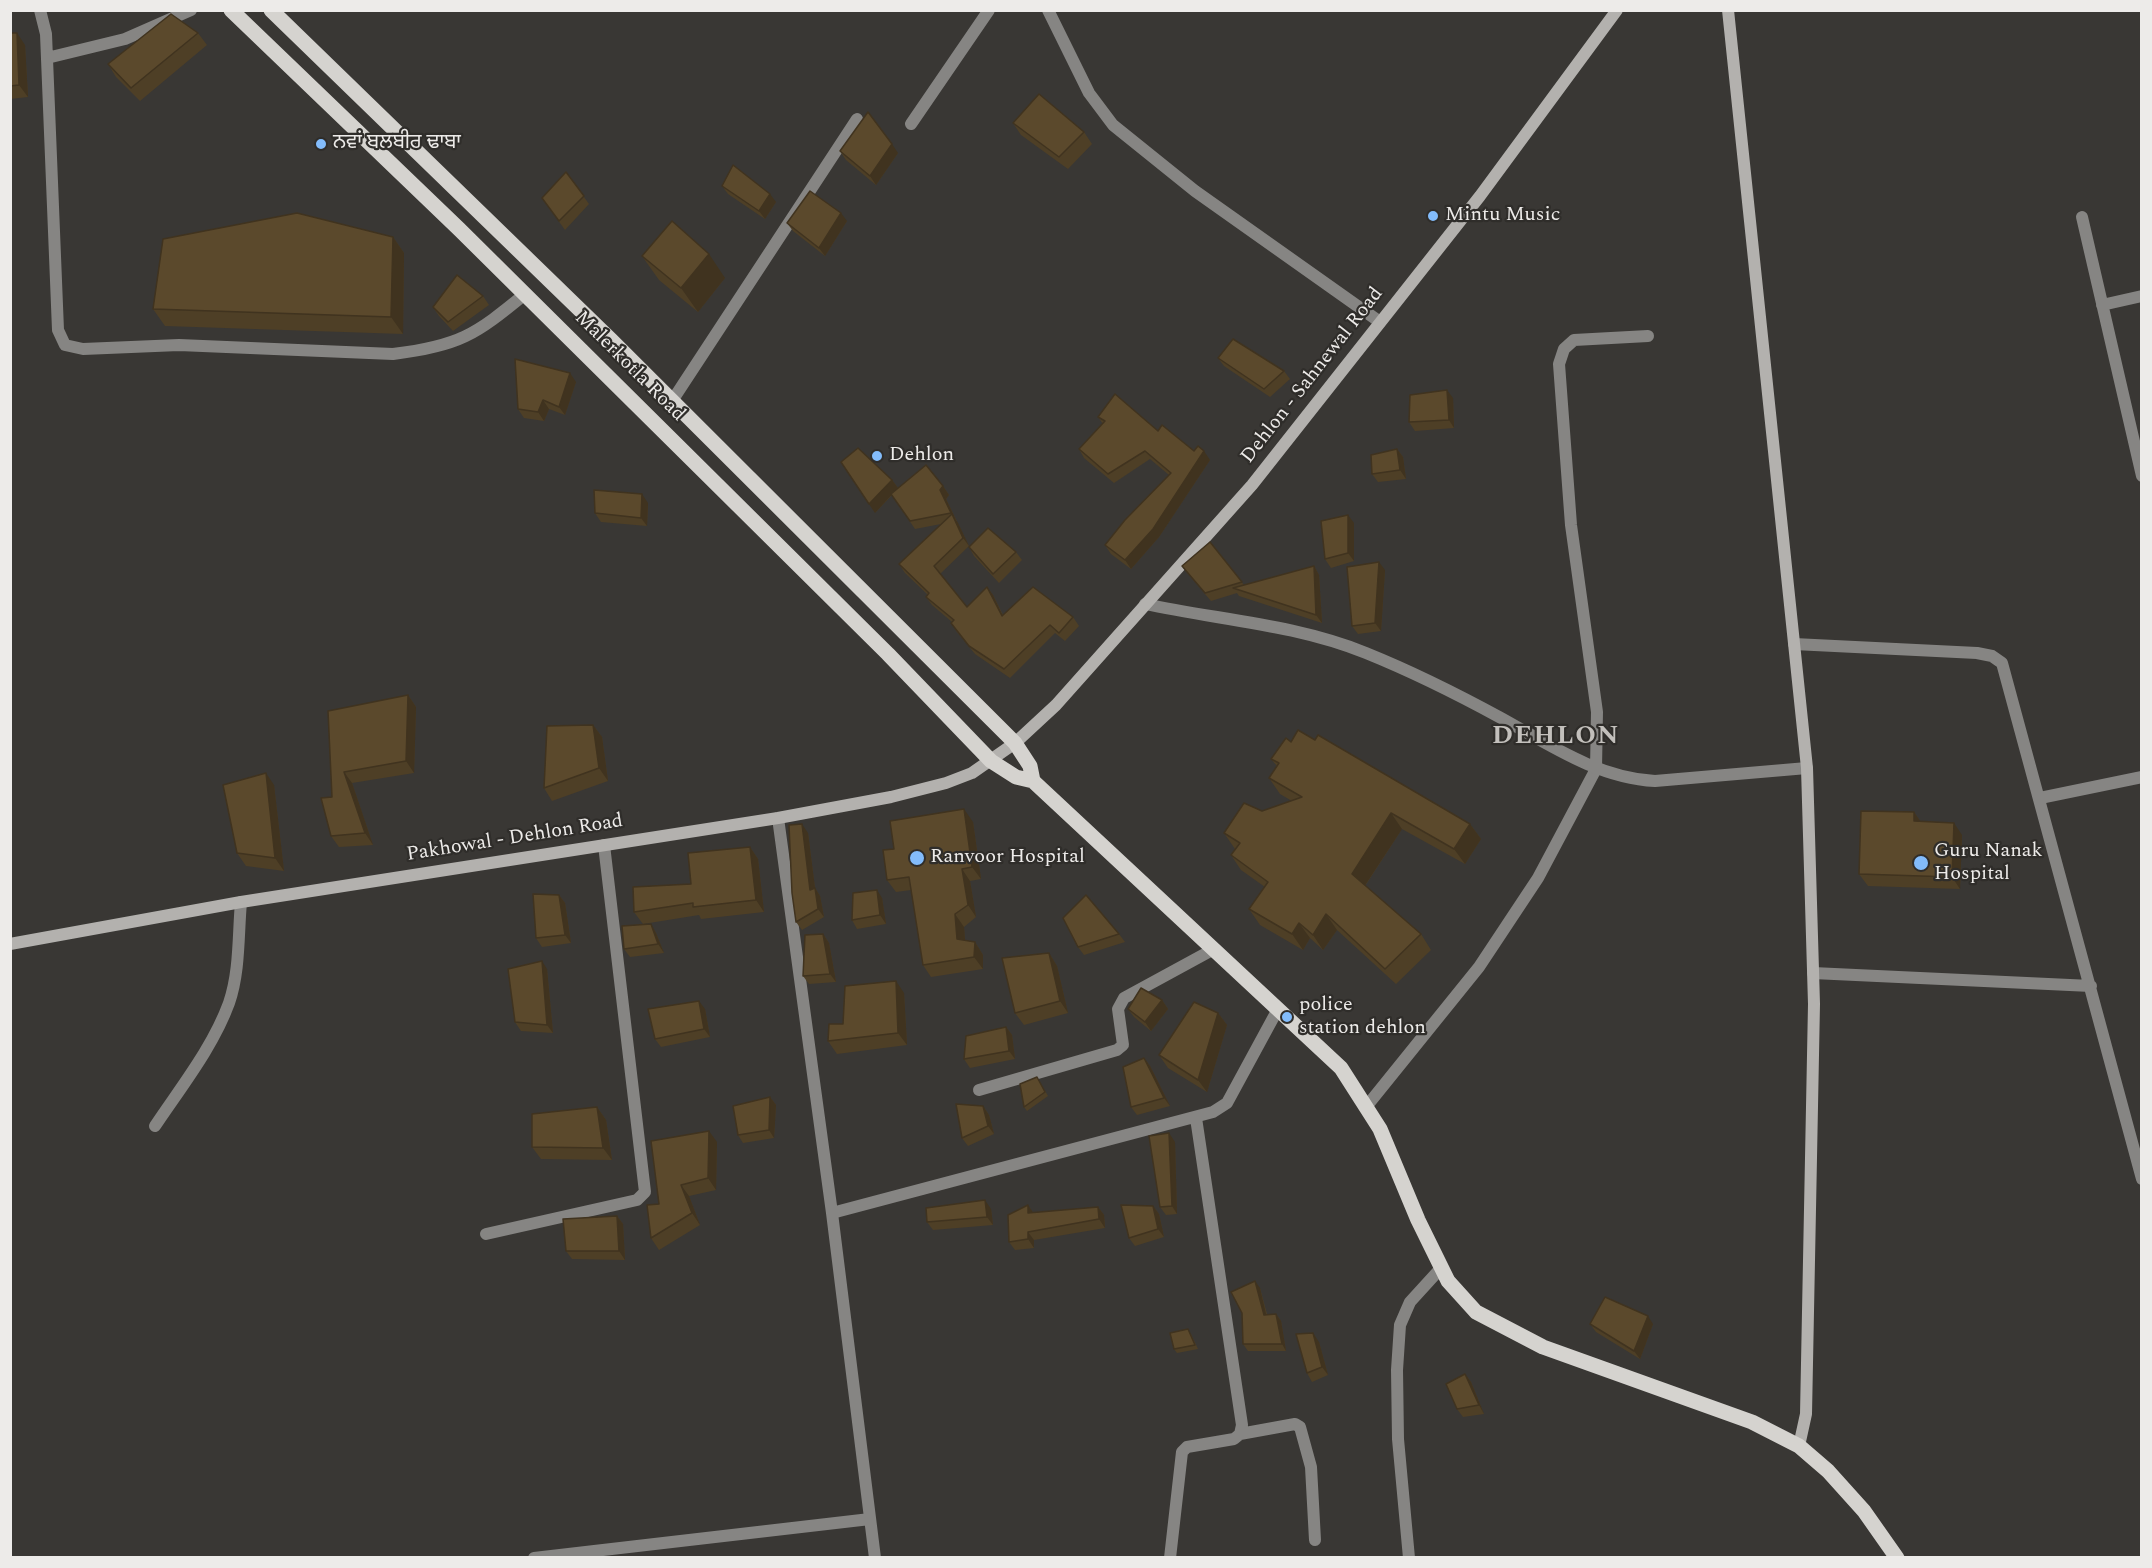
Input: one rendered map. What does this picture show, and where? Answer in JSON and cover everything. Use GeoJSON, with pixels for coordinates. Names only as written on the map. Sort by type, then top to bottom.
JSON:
{"type":"FeatureCollection","features":[{"type":"Feature","properties":{"kind":"main road","name":"Malerkotla Road"},"geometry":{"type":"LineString","coordinates":[[231,10],[525,294],[888,654],[991,761],[1016,777],[1033,782],[1030,766],[1015,743],[672,401],[271,10]]}},
{"type":"Feature","properties":{"kind":"main road"},"geometry":{"type":"LineString","coordinates":[[1033,782],[1341,1068],[1380,1130],[1448,1281],[1476,1312],[1543,1347],[1752,1422],[1799,1446],[1828,1471],[1864,1511],[1897,1557]]}},
{"type":"Feature","properties":{"kind":"street"},"geometry":{"type":"LineString","coordinates":[[40,10],[46,34],[58,330],[62,341],[70,348],[179,345],[393,354],[422,350],[473,335],[525,294]]}},
{"type":"Feature","properties":{"kind":"street"},"geometry":{"type":"LineString","coordinates":[[47,58],[125,39],[191,10]]}},
{"type":"Feature","properties":{"kind":"street"},"geometry":{"type":"LineString","coordinates":[[911,124],[990,10]]}},
{"type":"Feature","properties":{"kind":"street"},"geometry":{"type":"LineString","coordinates":[[1048,10],[1089,93],[1113,125],[1196,191],[1380,322]]}},
{"type":"Feature","properties":{"kind":"street","name":"Dehlon - Sahnewal Road"},"geometry":{"type":"LineString","coordinates":[[1015,743],[1056,705],[1252,485],[1480,196],[1617,10]]}},
{"type":"Feature","properties":{"kind":"street"},"geometry":{"type":"LineString","coordinates":[[1728,10],[1807,768],[1813,973],[1806,1414],[1799,1446]]}},
{"type":"Feature","properties":{"kind":"street"},"geometry":{"type":"LineString","coordinates":[[672,401],[857,119]]}},
{"type":"Feature","properties":{"kind":"street"},"geometry":{"type":"LineString","coordinates":[[2082,217],[2138,449],[2142,476]]}},
{"type":"Feature","properties":{"kind":"street"},"geometry":{"type":"LineString","coordinates":[[2102,305],[2142,296]]}},
{"type":"Feature","properties":{"kind":"street"},"geometry":{"type":"LineString","coordinates":[[1366,1107],[1479,967],[1538,878],[1596,769],[1597,712],[1571,525],[1559,364],[1564,349],[1574,340],[1648,336]]}},
{"type":"Feature","properties":{"kind":"street"},"geometry":{"type":"LineString","coordinates":[[1145,604],[1295,630],[1365,652],[1459,696],[1596,769],[1635,780],[1655,781],[1807,768]]}},
{"type":"Feature","properties":{"kind":"street"},"geometry":{"type":"LineString","coordinates":[[1794,644],[1977,653],[1998,659],[2007,674],[2142,1179]]}},
{"type":"Feature","properties":{"kind":"street","name":"Pakhowal - Dehlon Road"},"geometry":{"type":"LineString","coordinates":[[10,945],[241,902],[778,818],[891,797],[946,783],[991,761],[1015,743]]}},
{"type":"Feature","properties":{"kind":"street"},"geometry":{"type":"LineString","coordinates":[[2040,798],[2142,777]]}},
{"type":"Feature","properties":{"kind":"street"},"geometry":{"type":"LineString","coordinates":[[778,818],[832,1213],[875,1557]]}},
{"type":"Feature","properties":{"kind":"street"},"geometry":{"type":"LineString","coordinates":[[486,1234],[637,1200],[645,1192],[604,845]]}},
{"type":"Feature","properties":{"kind":"street"},"geometry":{"type":"LineString","coordinates":[[156,1126],[204,1050],[229,1001],[236,973],[241,902]]}},
{"type":"Feature","properties":{"kind":"street"},"geometry":{"type":"LineString","coordinates":[[979,1090],[1117,1050],[1123,1042],[1119,1009],[1124,998],[1214,949]]}},
{"type":"Feature","properties":{"kind":"street"},"geometry":{"type":"LineString","coordinates":[[1813,973],[2091,986]]}},
{"type":"Feature","properties":{"kind":"street"},"geometry":{"type":"LineString","coordinates":[[832,1213],[1213,1112],[1227,1103],[1278,1009]]}},
{"type":"Feature","properties":{"kind":"street"},"geometry":{"type":"LineString","coordinates":[[1196,1118],[1242,1425],[1240,1434]]}},
{"type":"Feature","properties":{"kind":"street"},"geometry":{"type":"LineString","coordinates":[[1409,1557],[1398,1439],[1397,1370],[1400,1325],[1410,1302],[1441,1268]]}},
{"type":"Feature","properties":{"kind":"street"},"geometry":{"type":"LineString","coordinates":[[1170,1557],[1182,1452],[1187,1447],[1234,1439],[1240,1434],[1295,1424],[1300,1427],[1311,1467],[1315,1540]]}},
{"type":"Feature","properties":{"kind":"street"},"geometry":{"type":"LineString","coordinates":[[534,1557],[870,1519]]}},
{"type":"Feature","properties":{"kind":"building"},"geometry":{"type":"Polygon","coordinates":[[[171,14],[198,33],[131,88],[108,64],[171,14]]]}},
{"type":"Feature","properties":{"kind":"building"},"geometry":{"type":"Polygon","coordinates":[[[10,33],[17,33],[19,85],[10,86],[10,33]]]}},
{"type":"Feature","properties":{"kind":"building"},"geometry":{"type":"Polygon","coordinates":[[[1039,94],[1084,132],[1059,157],[1013,123],[1039,94]]]}},
{"type":"Feature","properties":{"kind":"building"},"geometry":{"type":"Polygon","coordinates":[[[868,112],[892,144],[870,176],[840,151],[868,112]]]}},
{"type":"Feature","properties":{"kind":"building"},"geometry":{"type":"Polygon","coordinates":[[[733,165],[770,194],[759,211],[722,186],[733,165]]]}},
{"type":"Feature","properties":{"kind":"building"},"geometry":{"type":"Polygon","coordinates":[[[566,172],[584,196],[559,221],[542,198],[566,172]]]}},
{"type":"Feature","properties":{"kind":"building"},"geometry":{"type":"Polygon","coordinates":[[[810,191],[841,213],[819,248],[787,223],[810,191]]]}},
{"type":"Feature","properties":{"kind":"building"},"geometry":{"type":"Polygon","coordinates":[[[297,213],[393,237],[391,317],[153,309],[163,239],[297,213]]]}},
{"type":"Feature","properties":{"kind":"building"},"geometry":{"type":"Polygon","coordinates":[[[672,221],[709,254],[681,288],[642,256],[672,221]]]}},
{"type":"Feature","properties":{"kind":"building"},"geometry":{"type":"Polygon","coordinates":[[[457,275],[483,296],[448,322],[433,307],[457,275]]]}},
{"type":"Feature","properties":{"kind":"building"},"geometry":{"type":"Polygon","coordinates":[[[1233,339],[1284,371],[1264,389],[1218,358],[1233,339]]]}},
{"type":"Feature","properties":{"kind":"building"},"geometry":{"type":"Polygon","coordinates":[[[515,359],[570,373],[559,407],[543,400],[538,412],[518,409],[515,359]]]}},
{"type":"Feature","properties":{"kind":"building"},"geometry":{"type":"Polygon","coordinates":[[[1447,390],[1449,420],[1409,422],[1410,395],[1447,390]]]}},
{"type":"Feature","properties":{"kind":"building"},"geometry":{"type":"Polygon","coordinates":[[[1115,394],[1158,431],[1162,425],[1194,451],[1198,446],[1204,451],[1153,529],[1125,560],[1105,545],[1125,520],[1171,473],[1145,451],[1108,474],[1079,449],[1105,421],[1098,417],[1115,394]]]}},
{"type":"Feature","properties":{"kind":"building"},"geometry":{"type":"Polygon","coordinates":[[[858,448],[892,480],[869,504],[841,462],[858,448]]]}},
{"type":"Feature","properties":{"kind":"building"},"geometry":{"type":"Polygon","coordinates":[[[1397,449],[1400,470],[1372,474],[1371,455],[1397,449]]]}},
{"type":"Feature","properties":{"kind":"building"},"geometry":{"type":"Polygon","coordinates":[[[926,465],[943,486],[940,490],[951,513],[910,521],[891,494],[926,465]]]}},
{"type":"Feature","properties":{"kind":"building"},"geometry":{"type":"Polygon","coordinates":[[[594,490],[642,494],[641,518],[595,513],[594,490]]]}},
{"type":"Feature","properties":{"kind":"building"},"geometry":{"type":"Polygon","coordinates":[[[952,514],[963,538],[934,566],[967,607],[987,587],[1002,616],[1033,587],[1073,617],[1059,633],[1050,625],[1004,669],[969,646],[951,623],[954,620],[926,597],[929,593],[899,564],[952,514]]]}},
{"type":"Feature","properties":{"kind":"building"},"geometry":{"type":"Polygon","coordinates":[[[1348,515],[1348,553],[1325,559],[1321,521],[1348,515]]]}},
{"type":"Feature","properties":{"kind":"building"},"geometry":{"type":"Polygon","coordinates":[[[988,528],[1016,552],[993,574],[969,547],[988,528]]]}},
{"type":"Feature","properties":{"kind":"building"},"geometry":{"type":"Polygon","coordinates":[[[1210,542],[1242,582],[1205,593],[1182,566],[1210,542]]]}},
{"type":"Feature","properties":{"kind":"building"},"geometry":{"type":"Polygon","coordinates":[[[1379,562],[1375,623],[1352,626],[1347,567],[1379,562]]]}},
{"type":"Feature","properties":{"kind":"building"},"geometry":{"type":"Polygon","coordinates":[[[1314,566],[1316,615],[1233,588],[1314,566]]]}},
{"type":"Feature","properties":{"kind":"building"},"geometry":{"type":"Polygon","coordinates":[[[408,695],[406,761],[344,772],[365,833],[331,836],[321,798],[332,797],[328,711],[408,695]]]}},
{"type":"Feature","properties":{"kind":"building"},"geometry":{"type":"Polygon","coordinates":[[[593,725],[599,768],[544,788],[547,726],[593,725]]]}},
{"type":"Feature","properties":{"kind":"building"},"geometry":{"type":"Polygon","coordinates":[[[1298,730],[1315,740],[1318,735],[1470,824],[1454,849],[1391,813],[1352,874],[1421,934],[1385,969],[1326,914],[1313,935],[1299,923],[1292,934],[1249,909],[1268,882],[1231,855],[1240,843],[1224,833],[1244,803],[1262,811],[1302,797],[1269,778],[1279,763],[1271,759],[1286,738],[1291,742],[1298,730]]]}},
{"type":"Feature","properties":{"kind":"building"},"geometry":{"type":"Polygon","coordinates":[[[266,773],[275,858],[237,853],[223,785],[266,773]]]}},
{"type":"Feature","properties":{"kind":"building"},"geometry":{"type":"Polygon","coordinates":[[[964,809],[972,867],[962,869],[968,905],[955,914],[957,939],[975,942],[974,957],[923,965],[909,877],[887,880],[883,850],[894,849],[890,821],[964,809]]]}},
{"type":"Feature","properties":{"kind":"building"},"geometry":{"type":"Polygon","coordinates":[[[1861,811],[1914,812],[1914,821],[1954,823],[1952,877],[1859,874],[1861,811]]]}},
{"type":"Feature","properties":{"kind":"building"},"geometry":{"type":"Polygon","coordinates":[[[802,824],[810,890],[815,888],[818,909],[796,922],[792,893],[789,825],[802,824]]]}},
{"type":"Feature","properties":{"kind":"building"},"geometry":{"type":"Polygon","coordinates":[[[750,847],[756,900],[693,907],[693,903],[634,912],[633,887],[691,884],[688,853],[750,847]]]}},
{"type":"Feature","properties":{"kind":"building"},"geometry":{"type":"Polygon","coordinates":[[[877,890],[880,915],[852,920],[853,893],[877,890]]]}},
{"type":"Feature","properties":{"kind":"building"},"geometry":{"type":"Polygon","coordinates":[[[533,894],[559,895],[565,935],[536,938],[533,894]]]}},
{"type":"Feature","properties":{"kind":"building"},"geometry":{"type":"Polygon","coordinates":[[[1086,895],[1119,934],[1078,947],[1063,918],[1086,895]]]}},
{"type":"Feature","properties":{"kind":"building"},"geometry":{"type":"Polygon","coordinates":[[[651,924],[658,944],[624,949],[622,926],[651,924]]]}},
{"type":"Feature","properties":{"kind":"building"},"geometry":{"type":"Polygon","coordinates":[[[823,934],[830,974],[803,976],[805,935],[823,934]]]}},
{"type":"Feature","properties":{"kind":"building"},"geometry":{"type":"Polygon","coordinates":[[[1049,953],[1060,1001],[1015,1013],[1002,958],[1049,953]]]}},
{"type":"Feature","properties":{"kind":"building"},"geometry":{"type":"Polygon","coordinates":[[[542,961],[547,1025],[515,1022],[508,969],[542,961]]]}},
{"type":"Feature","properties":{"kind":"building"},"geometry":{"type":"Polygon","coordinates":[[[896,981],[898,1033],[828,1041],[829,1024],[843,1024],[845,986],[896,981]]]}},
{"type":"Feature","properties":{"kind":"building"},"geometry":{"type":"Polygon","coordinates":[[[1141,988],[1162,1000],[1145,1022],[1128,1009],[1141,988]]]}},
{"type":"Feature","properties":{"kind":"building"},"geometry":{"type":"Polygon","coordinates":[[[699,1001],[704,1029],[655,1039],[648,1009],[699,1001]]]}},
{"type":"Feature","properties":{"kind":"building"},"geometry":{"type":"Polygon","coordinates":[[[1194,1002],[1218,1013],[1198,1080],[1159,1055],[1194,1002]]]}},
{"type":"Feature","properties":{"kind":"building"},"geometry":{"type":"Polygon","coordinates":[[[1006,1027],[1009,1051],[964,1059],[966,1036],[1006,1027]]]}},
{"type":"Feature","properties":{"kind":"building"},"geometry":{"type":"Polygon","coordinates":[[[1144,1058],[1164,1098],[1131,1107],[1123,1067],[1144,1058]]]}},
{"type":"Feature","properties":{"kind":"building"},"geometry":{"type":"Polygon","coordinates":[[[1037,1077],[1045,1092],[1024,1107],[1020,1084],[1037,1077]]]}},
{"type":"Feature","properties":{"kind":"building"},"geometry":{"type":"Polygon","coordinates":[[[770,1097],[769,1130],[738,1135],[733,1106],[770,1097]]]}},
{"type":"Feature","properties":{"kind":"building"},"geometry":{"type":"Polygon","coordinates":[[[956,1104],[983,1106],[988,1126],[962,1138],[956,1104]]]}},
{"type":"Feature","properties":{"kind":"building"},"geometry":{"type":"Polygon","coordinates":[[[597,1107],[603,1148],[532,1147],[532,1114],[597,1107]]]}},
{"type":"Feature","properties":{"kind":"building"},"geometry":{"type":"Polygon","coordinates":[[[709,1131],[708,1178],[681,1185],[692,1213],[651,1238],[647,1205],[659,1204],[651,1141],[709,1131]]]}},
{"type":"Feature","properties":{"kind":"building"},"geometry":{"type":"Polygon","coordinates":[[[1169,1133],[1172,1206],[1160,1207],[1149,1136],[1169,1133]]]}},
{"type":"Feature","properties":{"kind":"building"},"geometry":{"type":"Polygon","coordinates":[[[985,1200],[987,1217],[927,1222],[926,1208],[985,1200]]]}},
{"type":"Feature","properties":{"kind":"building"},"geometry":{"type":"Polygon","coordinates":[[[1028,1205],[1028,1213],[1098,1207],[1099,1219],[1028,1232],[1028,1239],[1009,1242],[1008,1215],[1028,1205]]]}},
{"type":"Feature","properties":{"kind":"building"},"geometry":{"type":"Polygon","coordinates":[[[1121,1205],[1153,1206],[1158,1229],[1129,1238],[1121,1205]]]}},
{"type":"Feature","properties":{"kind":"building"},"geometry":{"type":"Polygon","coordinates":[[[617,1216],[619,1251],[566,1251],[563,1219],[617,1216]]]}},
{"type":"Feature","properties":{"kind":"building"},"geometry":{"type":"Polygon","coordinates":[[[1255,1281],[1264,1315],[1276,1314],[1282,1344],[1243,1344],[1242,1313],[1231,1292],[1255,1281]]]}},
{"type":"Feature","properties":{"kind":"building"},"geometry":{"type":"Polygon","coordinates":[[[1605,1297],[1648,1316],[1634,1351],[1590,1324],[1605,1297]]]}},
{"type":"Feature","properties":{"kind":"building"},"geometry":{"type":"Polygon","coordinates":[[[1188,1329],[1195,1345],[1174,1349],[1170,1333],[1188,1329]]]}},
{"type":"Feature","properties":{"kind":"building"},"geometry":{"type":"Polygon","coordinates":[[[1313,1333],[1322,1367],[1307,1373],[1296,1334],[1313,1333]]]}},
{"type":"Feature","properties":{"kind":"building"},"geometry":{"type":"Polygon","coordinates":[[[1465,1374],[1479,1405],[1457,1409],[1446,1384],[1465,1374]]]}},
{"type":"Feature","properties":{"kind":"place","name":"ਨਵਾਂ ਬਲਬੀਰ ਢਾਬਾ"},"geometry":{"type":"Point","coordinates":[321,144]}},
{"type":"Feature","properties":{"kind":"place","name":"Mintu Music"},"geometry":{"type":"Point","coordinates":[1433,216]}},
{"type":"Feature","properties":{"kind":"place","name":"Dehlon"},"geometry":{"type":"Point","coordinates":[877,456]}},
{"type":"Feature","properties":{"kind":"place","name":"Ranvoor Hospital"},"geometry":{"type":"Point","coordinates":[917,858]}},
{"type":"Feature","properties":{"kind":"place","name":"Guru Nanak Hospital"},"geometry":{"type":"Point","coordinates":[1921,863]}},
{"type":"Feature","properties":{"kind":"place","name":"police station dehlon"},"geometry":{"type":"Point","coordinates":[1287,1017]}},
{"type":"Feature","properties":{"kind":"district","name":"DEHLON"},"geometry":{"type":"Point","coordinates":[1556,738]}}]}
